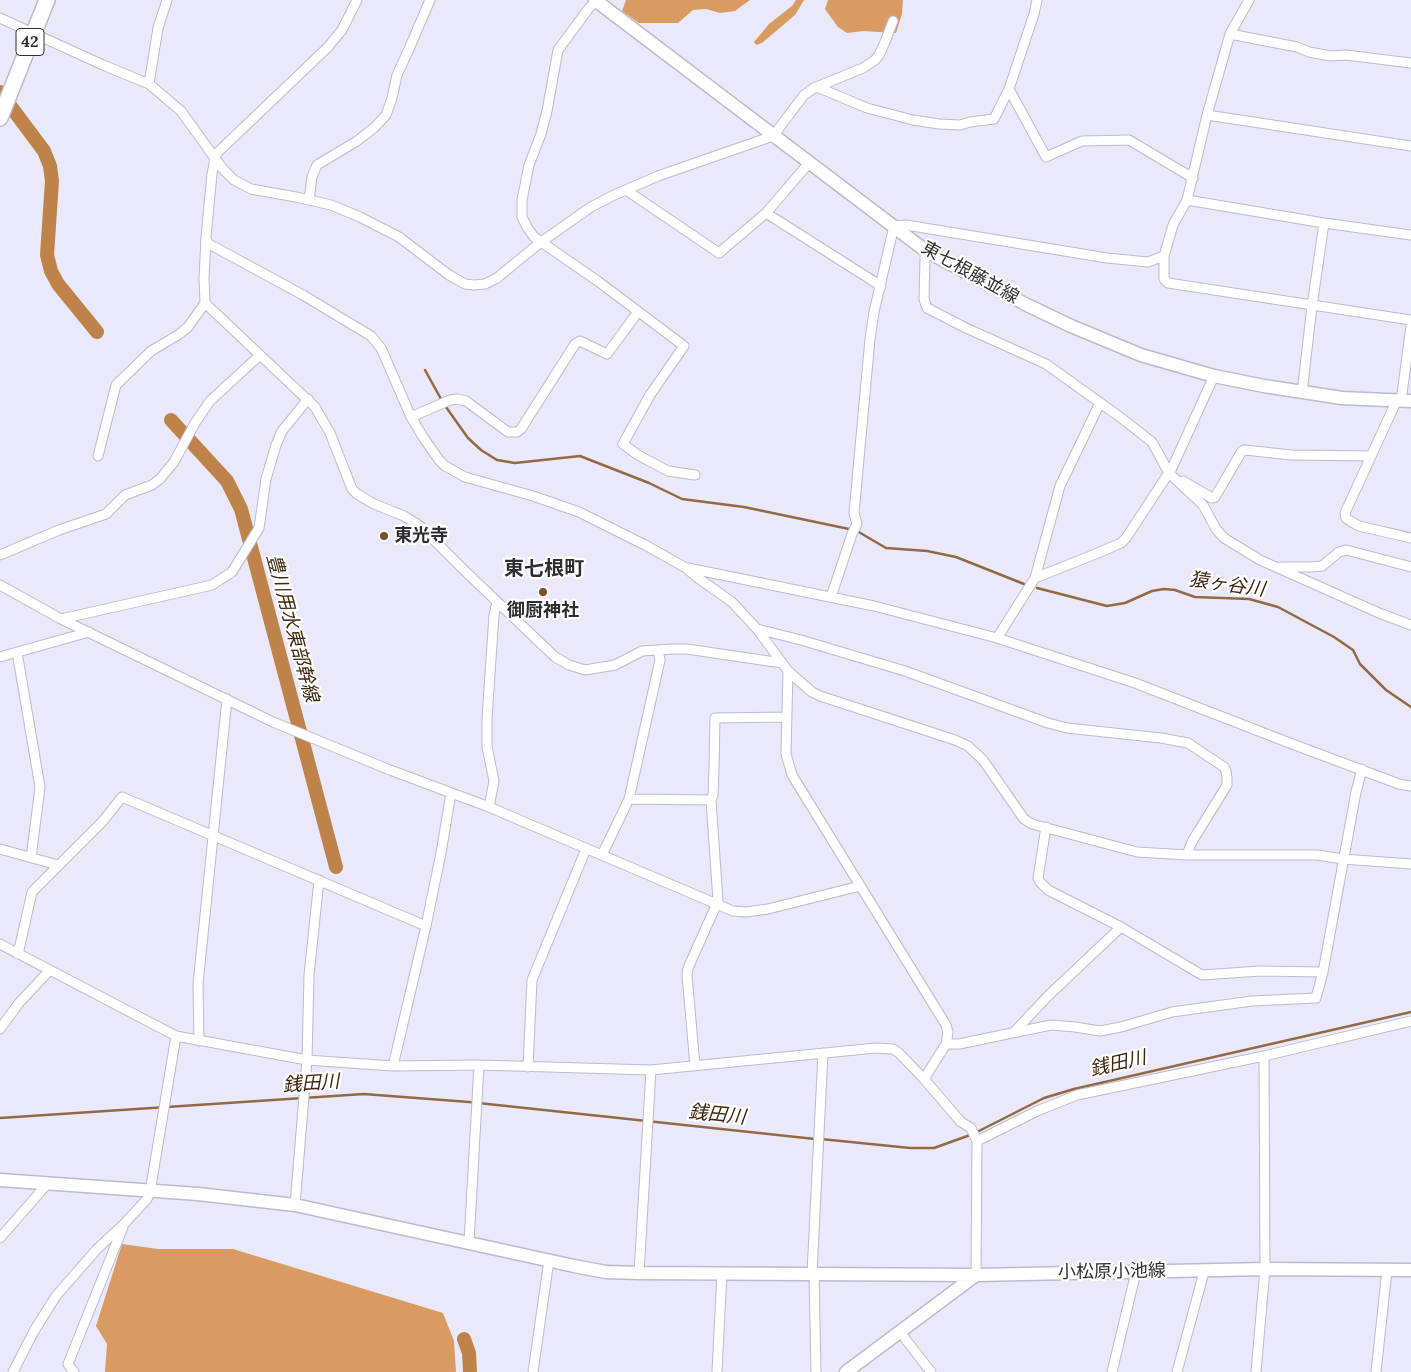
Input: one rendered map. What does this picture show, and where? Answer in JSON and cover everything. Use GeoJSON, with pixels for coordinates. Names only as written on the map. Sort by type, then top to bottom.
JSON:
{"type":"FeatureCollection","features":[{"type":"Feature","properties":{"kind":"highway","name":"42"},"geometry":{"type":"LineString","coordinates":[[1,114],[47,0]]}},
{"type":"Feature","properties":{"kind":"main road","name":"東七根藤並線"},"geometry":{"type":"LineString","coordinates":[[596,0],[809,164],[926,251],[957,269],[1071,326],[1142,356],[1214,376],[1302,393],[1342,398],[1403,401]]}},
{"type":"Feature","properties":{"kind":"main road","name":"小松原小池線"},"geometry":{"type":"LineString","coordinates":[[0,1180],[198,1194],[295,1205],[606,1272],[976,1274],[1204,1272],[1265,1269],[1411,1270]]}},
{"type":"Feature","properties":{"kind":"main road"},"geometry":{"type":"LineString","coordinates":[[846,1372],[976,1274]]}},
{"type":"Feature","properties":{"kind":"street"},"geometry":{"type":"LineString","coordinates":[[149,84],[158,28],[167,0]]}},
{"type":"Feature","properties":{"kind":"street"},"geometry":{"type":"LineString","coordinates":[[98,456],[116,385],[151,351],[178,335],[188,326],[205,302],[204,278],[214,157],[328,47],[342,30],[356,0]]}},
{"type":"Feature","properties":{"kind":"street"},"geometry":{"type":"LineString","coordinates":[[309,200],[312,178],[317,165],[357,141],[375,127],[386,115],[392,98],[396,75],[410,49],[430,0]]}},
{"type":"Feature","properties":{"kind":"street"},"geometry":{"type":"LineString","coordinates":[[596,0],[558,50],[548,111],[529,165],[522,200],[522,217],[534,237],[599,282],[684,346],[650,395],[623,444],[638,455],[668,471],[694,475]]}},
{"type":"Feature","properties":{"kind":"street"},"geometry":{"type":"LineString","coordinates":[[817,87],[868,108],[922,121],[960,125],[994,119],[1009,89],[1037,0]]}},
{"type":"Feature","properties":{"kind":"street"},"geometry":{"type":"LineString","coordinates":[[1249,0],[1230,34],[1207,115],[1188,200],[1173,225],[1164,256],[1164,279],[1168,283],[1411,320]]}},
{"type":"Feature","properties":{"kind":"street"},"geometry":{"type":"LineString","coordinates":[[0,18],[149,84],[181,111],[214,157],[234,180],[251,189],[331,205],[360,217],[391,233],[449,275],[465,284],[484,284],[497,278],[542,242],[591,207],[626,190],[658,176],[773,136],[804,95],[817,87],[863,68],[875,60],[885,42],[892,20]]}},
{"type":"Feature","properties":{"kind":"street"},"geometry":{"type":"LineString","coordinates":[[1230,34],[1297,47],[1308,52],[1331,56],[1346,55],[1411,63]]}},
{"type":"Feature","properties":{"kind":"street"},"geometry":{"type":"LineString","coordinates":[[1009,89],[1046,157],[1082,141],[1129,140],[1193,178]]}},
{"type":"Feature","properties":{"kind":"street"},"geometry":{"type":"LineString","coordinates":[[1207,115],[1411,146]]}},
{"type":"Feature","properties":{"kind":"street"},"geometry":{"type":"LineString","coordinates":[[626,190],[719,253],[766,213],[809,164]]}},
{"type":"Feature","properties":{"kind":"street"},"geometry":{"type":"LineString","coordinates":[[1188,200],[1324,223],[1411,235]]}},
{"type":"Feature","properties":{"kind":"street"},"geometry":{"type":"LineString","coordinates":[[766,213],[881,286]]}},
{"type":"Feature","properties":{"kind":"street"},"geometry":{"type":"LineString","coordinates":[[1302,393],[1324,223]]}},
{"type":"Feature","properties":{"kind":"street"},"geometry":{"type":"LineString","coordinates":[[831,597],[857,524],[854,513],[870,340],[874,312],[894,226],[906,225],[1107,258],[1148,262],[1164,256]]}},
{"type":"Feature","properties":{"kind":"street"},"geometry":{"type":"LineString","coordinates":[[207,241],[209,244],[303,295],[371,336],[381,348],[411,417],[428,445],[445,466],[465,477],[533,496],[579,512],[686,568],[732,602],[757,629],[788,671],[805,687],[820,696],[968,746],[983,760],[1020,816],[1032,824],[1137,852],[1188,855],[1317,855],[1343,859],[1411,864]]}},
{"type":"Feature","properties":{"kind":"street"},"geometry":{"type":"LineString","coordinates":[[926,251],[924,299],[925,304],[930,310],[1046,364],[1152,442],[1169,472],[1203,505],[1216,529],[1224,538],[1260,560],[1411,625]]}},
{"type":"Feature","properties":{"kind":"street"},"geometry":{"type":"LineString","coordinates":[[205,302],[308,399],[321,415],[352,489],[374,504],[404,516],[420,526],[555,657],[569,665],[585,670],[606,668],[642,652],[658,650],[687,649],[782,663]]}},
{"type":"Feature","properties":{"kind":"street"},"geometry":{"type":"LineString","coordinates":[[411,417],[450,400],[457,399],[466,401],[508,432],[518,432],[575,344],[580,340],[607,354],[638,312]]}},
{"type":"Feature","properties":{"kind":"street"},"geometry":{"type":"LineString","coordinates":[[1411,326],[1403,401],[1371,456],[1345,513],[1346,518],[1359,526],[1411,538]]}},
{"type":"Feature","properties":{"kind":"street"},"geometry":{"type":"LineString","coordinates":[[0,555],[59,530],[106,514],[125,495],[152,485],[160,479],[174,462],[190,431],[210,401],[260,355]]}},
{"type":"Feature","properties":{"kind":"street"},"geometry":{"type":"LineString","coordinates":[[1034,578],[1121,543],[1129,534],[1169,472],[1214,376]]}},
{"type":"Feature","properties":{"kind":"street"},"geometry":{"type":"LineString","coordinates":[[61,619],[212,585],[232,572],[259,528],[266,480],[282,431],[308,399]]}},
{"type":"Feature","properties":{"kind":"street"},"geometry":{"type":"LineString","coordinates":[[996,638],[1034,578],[1060,486],[1100,403]]}},
{"type":"Feature","properties":{"kind":"street"},"geometry":{"type":"LineString","coordinates":[[1169,472],[1212,498],[1244,450],[1291,455],[1371,456]]}},
{"type":"Feature","properties":{"kind":"street"},"geometry":{"type":"LineString","coordinates":[[1276,567],[1322,566],[1339,552],[1346,550],[1411,567]]}},
{"type":"Feature","properties":{"kind":"street"},"geometry":{"type":"LineString","coordinates":[[686,568],[874,606],[996,638],[1135,683],[1287,742],[1400,784],[1411,786]]}},
{"type":"Feature","properties":{"kind":"street"},"geometry":{"type":"LineString","coordinates":[[0,585],[61,619],[273,722],[489,807],[733,911],[746,912],[768,909],[860,886]]}},
{"type":"Feature","properties":{"kind":"street"},"geometry":{"type":"LineString","coordinates":[[489,807],[494,781],[487,747],[487,718],[494,615],[497,602]]}},
{"type":"Feature","properties":{"kind":"street"},"geometry":{"type":"LineString","coordinates":[[757,629],[905,670],[1048,724],[1188,743],[1224,767],[1227,778],[1227,785],[1188,848],[1188,855]]}},
{"type":"Feature","properties":{"kind":"street"},"geometry":{"type":"LineString","coordinates":[[0,657],[89,632]]}},
{"type":"Feature","properties":{"kind":"street"},"geometry":{"type":"LineString","coordinates":[[602,855],[629,799],[660,660],[658,650]]}},
{"type":"Feature","properties":{"kind":"street"},"geometry":{"type":"LineString","coordinates":[[17,652],[40,787],[31,858]]}},
{"type":"Feature","properties":{"kind":"street"},"geometry":{"type":"LineString","coordinates":[[788,671],[786,754],[792,775],[943,1019],[948,1032],[946,1044],[924,1079]]}},
{"type":"Feature","properties":{"kind":"street"},"geometry":{"type":"LineString","coordinates":[[199,1041],[198,984],[227,699]]}},
{"type":"Feature","properties":{"kind":"street"},"geometry":{"type":"LineString","coordinates":[[695,1066],[688,968],[717,904],[711,800],[714,778],[715,718],[787,717]]}},
{"type":"Feature","properties":{"kind":"street"},"geometry":{"type":"LineString","coordinates":[[946,1044],[959,1044],[1051,1025],[1100,1031],[1172,1012],[1252,1001],[1316,998],[1323,972],[1343,859],[1362,769]]}},
{"type":"Feature","properties":{"kind":"street"},"geometry":{"type":"LineString","coordinates":[[393,1066],[426,926],[451,793]]}},
{"type":"Feature","properties":{"kind":"street"},"geometry":{"type":"LineString","coordinates":[[18,954],[32,892],[102,821],[122,797],[426,926]]}},
{"type":"Feature","properties":{"kind":"street"},"geometry":{"type":"LineString","coordinates":[[629,799],[711,800]]}},
{"type":"Feature","properties":{"kind":"street"},"geometry":{"type":"LineString","coordinates":[[1046,827],[1038,878],[1048,890],[1121,927],[1202,975],[1260,972],[1323,972]]}},
{"type":"Feature","properties":{"kind":"street"},"geometry":{"type":"LineString","coordinates":[[0,848],[58,865]]}},
{"type":"Feature","properties":{"kind":"street"},"geometry":{"type":"LineString","coordinates":[[528,1067],[532,980],[586,849]]}},
{"type":"Feature","properties":{"kind":"street"},"geometry":{"type":"LineString","coordinates":[[295,1205],[307,1060],[308,975],[318,880]]}},
{"type":"Feature","properties":{"kind":"street"},"geometry":{"type":"LineString","coordinates":[[1013,1032],[1121,927]]}},
{"type":"Feature","properties":{"kind":"street"},"geometry":{"type":"LineString","coordinates":[[0,944],[176,1036],[307,1060],[393,1066],[479,1065],[651,1070],[884,1047],[893,1049],[924,1079],[961,1122],[971,1128],[977,1141],[976,1274]]}},
{"type":"Feature","properties":{"kind":"street"},"geometry":{"type":"LineString","coordinates":[[0,1029],[49,970]]}},
{"type":"Feature","properties":{"kind":"street"},"geometry":{"type":"LineString","coordinates":[[977,1141],[1037,1111],[1077,1095],[1264,1056],[1411,1021]]}},
{"type":"Feature","properties":{"kind":"street"},"geometry":{"type":"LineString","coordinates":[[13,1372],[34,1331],[56,1296],[97,1248],[124,1224],[147,1199],[150,1192],[176,1036]]}},
{"type":"Feature","properties":{"kind":"street"},"geometry":{"type":"LineString","coordinates":[[816,1372],[813,1273],[823,1053]]}},
{"type":"Feature","properties":{"kind":"street"},"geometry":{"type":"LineString","coordinates":[[1256,1372],[1265,1269],[1264,1056]]}},
{"type":"Feature","properties":{"kind":"street"},"geometry":{"type":"LineString","coordinates":[[468,1242],[479,1065]]}},
{"type":"Feature","properties":{"kind":"street"},"geometry":{"type":"LineString","coordinates":[[639,1273],[651,1070]]}},
{"type":"Feature","properties":{"kind":"street"},"geometry":{"type":"LineString","coordinates":[[0,1238],[48,1183]]}},
{"type":"Feature","properties":{"kind":"street"},"geometry":{"type":"LineString","coordinates":[[74,1372],[68,1364],[124,1224]]}},
{"type":"Feature","properties":{"kind":"street"},"geometry":{"type":"LineString","coordinates":[[533,1372],[549,1260]]}},
{"type":"Feature","properties":{"kind":"street"},"geometry":{"type":"LineString","coordinates":[[1376,1372],[1387,1270]]}},
{"type":"Feature","properties":{"kind":"street"},"geometry":{"type":"LineString","coordinates":[[1112,1372],[1136,1272]]}},
{"type":"Feature","properties":{"kind":"street"},"geometry":{"type":"LineString","coordinates":[[1177,1372],[1204,1272]]}},
{"type":"Feature","properties":{"kind":"street"},"geometry":{"type":"LineString","coordinates":[[717,1372],[722,1273]]}},
{"type":"Feature","properties":{"kind":"street"},"geometry":{"type":"LineString","coordinates":[[900,1332],[931,1372]]}},
{"type":"Feature","properties":{"kind":"shaded area"},"geometry":{"type":"Polygon","coordinates":[[[626,0],[750,0],[735,11],[720,13],[706,9],[693,10],[678,23],[639,23],[622,11],[626,0]]]}},
{"type":"Feature","properties":{"kind":"shaded area"},"geometry":{"type":"Polygon","coordinates":[[[796,0],[804,0],[795,15],[762,43],[756,45],[754,42],[769,24],[792,6],[796,0]]]}},
{"type":"Feature","properties":{"kind":"shaded area"},"geometry":{"type":"Polygon","coordinates":[[[828,0],[903,0],[902,14],[896,33],[863,31],[847,33],[838,27],[825,9],[828,0]]]}},
{"type":"Feature","properties":{"kind":"shaded area"},"geometry":{"type":"Polygon","coordinates":[[[122,1244],[158,1249],[233,1249],[443,1313],[454,1341],[456,1372],[105,1372],[107,1344],[96,1326],[122,1244]]]}},
{"type":"Feature","properties":{"kind":"waterway","name":"豊川用水東部幹線"},"geometry":{"type":"LineString","coordinates":[[0,92],[44,151],[50,166],[52,181],[47,255],[51,271],[58,284],[97,332]]}},
{"type":"Feature","properties":{"kind":"waterway"},"geometry":{"type":"LineString","coordinates":[[425,370],[441,399]]}},
{"type":"Feature","properties":{"kind":"waterway"},"geometry":{"type":"LineString","coordinates":[[446,407],[468,438],[481,450],[497,460],[515,463],[580,456],[649,483],[682,499],[744,507],[849,529]]}},
{"type":"Feature","properties":{"kind":"waterway","name":"豊川用水東部幹線"},"geometry":{"type":"LineString","coordinates":[[171,420],[227,481],[241,509],[336,867]]}},
{"type":"Feature","properties":{"kind":"waterway","name":"猿ヶ谷川"},"geometry":{"type":"LineString","coordinates":[[857,531],[886,548],[927,551],[956,557],[1024,584]]}},
{"type":"Feature","properties":{"kind":"waterway","name":"猿ヶ谷川"},"geometry":{"type":"LineString","coordinates":[[1037,588],[1107,606],[1125,603],[1152,591],[1164,589],[1175,590],[1195,597],[1249,599],[1278,607],[1334,637],[1353,650],[1360,664],[1386,690],[1411,707]]}},
{"type":"Feature","properties":{"kind":"waterway","name":"銭田川"},"geometry":{"type":"LineString","coordinates":[[821,1139],[910,1148],[934,1148],[973,1134],[1044,1098],[1074,1089],[1411,1012]]}},
{"type":"Feature","properties":{"kind":"waterway","name":"銭田川"},"geometry":{"type":"LineString","coordinates":[[0,1118],[364,1094],[469,1102],[815,1139]]}},
{"type":"Feature","properties":{"kind":"waterway","name":"豊川用水東部幹線"},"geometry":{"type":"LineString","coordinates":[[464,1339],[469,1353],[470,1372]]}},
{"type":"Feature","properties":{"kind":"place","name":"東光寺"},"geometry":{"type":"Point","coordinates":[384,536]}},
{"type":"Feature","properties":{"kind":"place","name":"御厨神社"},"geometry":{"type":"Point","coordinates":[543,592]}},
{"type":"Feature","properties":{"kind":"district","name":"東七根町"},"geometry":{"type":"Point","coordinates":[544,569]}}]}
